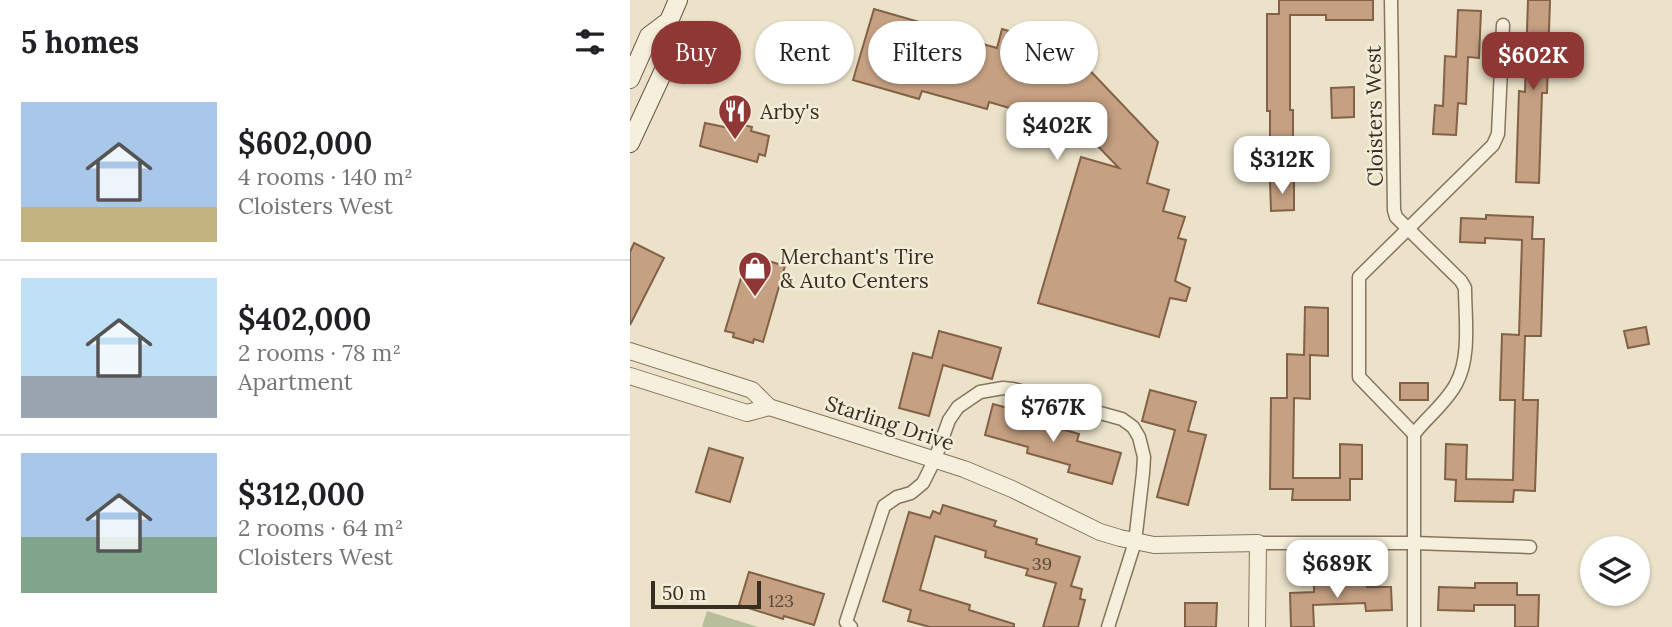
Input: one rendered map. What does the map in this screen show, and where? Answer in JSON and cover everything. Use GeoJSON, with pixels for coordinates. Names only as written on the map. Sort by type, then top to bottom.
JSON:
{"type":"FeatureCollection","features":[{"type":"Feature","properties":{"kind":"main road"},"geometry":{"type":"LineString","coordinates":[[669,21],[678,0]]}},
{"type":"Feature","properties":{"kind":"main road"},"geometry":{"type":"LineString","coordinates":[[630,79],[651,34]]}},
{"type":"Feature","properties":{"kind":"main road"},"geometry":{"type":"LineString","coordinates":[[630,143],[657,84]]}},
{"type":"Feature","properties":{"kind":"street","name":"Cloisters West"},"geometry":{"type":"LineString","coordinates":[[1391,0],[1396,218],[1465,288],[1462,371],[1456,386],[1414,434]]}},
{"type":"Feature","properties":{"kind":"street"},"geometry":{"type":"LineString","coordinates":[[1414,627],[1414,434],[1363,383],[1358,372],[1359,276],[1493,145],[1498,134],[1503,25]]}},
{"type":"Feature","properties":{"kind":"street","name":"Starling Drive"},"geometry":{"type":"LineString","coordinates":[[630,351],[752,390],[769,407],[935,459],[1012,489],[1100,532],[1135,542],[1154,545],[1413,543],[1530,547]]}},
{"type":"Feature","properties":{"kind":"street","name":"Starling Drive"},"geometry":{"type":"LineString","coordinates":[[630,376],[747,412],[769,407]]}},
{"type":"Feature","properties":{"kind":"street"},"geometry":{"type":"LineString","coordinates":[[851,627],[846,622],[884,506],[889,500],[918,489],[935,459],[949,420],[958,407],[980,392],[992,389],[1013,389],[1122,419],[1133,427],[1139,437],[1144,457],[1135,542],[1108,627]]}},
{"type":"Feature","properties":{"kind":"street"},"geometry":{"type":"LineString","coordinates":[[1257,627],[1258,543]]}},
{"type":"Feature","properties":{"kind":"green space"},"geometry":{"type":"Polygon","coordinates":[[[707,611],[758,627],[702,627],[707,611]]]}},
{"type":"Feature","properties":{"kind":"building"},"geometry":{"type":"Polygon","coordinates":[[[1279,0],[1373,0],[1373,20],[1326,20],[1326,15],[1290,15],[1293,153],[1307,153],[1307,178],[1284,178],[1284,154],[1270,154],[1267,14],[1279,14],[1279,0]]]}},
{"type":"Feature","properties":{"kind":"building"},"geometry":{"type":"Polygon","coordinates":[[[1528,0],[1550,0],[1547,93],[1542,93],[1539,183],[1516,182],[1519,91],[1525,92],[1528,0]]]}},
{"type":"Feature","properties":{"kind":"building"},"geometry":{"type":"Polygon","coordinates":[[[874,9],[916,21],[870,21],[874,9]]]}},
{"type":"Feature","properties":{"kind":"building"},"geometry":{"type":"Polygon","coordinates":[[[1458,10],[1481,11],[1479,58],[1468,57],[1466,104],[1458,103],[1456,135],[1433,134],[1435,105],[1443,106],[1445,56],[1456,57],[1458,10]]]}},
{"type":"Feature","properties":{"kind":"building"},"geometry":{"type":"Polygon","coordinates":[[[868,29],[868,84],[986,84],[986,45],[997,48],[1000,37],[1000,84],[1098,84],[1098,79],[1158,142],[1147,183],[1169,190],[1163,211],[1185,217],[1178,238],[1186,240],[1175,281],[1190,288],[1186,301],[1170,298],[1159,337],[1038,303],[1081,157],[1119,168],[1062,109],[1043,105],[1040,117],[989,102],[987,109],[922,91],[919,99],[854,80],[868,29]]]}},
{"type":"Feature","properties":{"kind":"building"},"geometry":{"type":"Polygon","coordinates":[[[1354,87],[1354,117],[1332,118],[1331,88],[1354,87]]]}},
{"type":"Feature","properties":{"kind":"building","name":"Arby's"},"geometry":{"type":"Polygon","coordinates":[[[730,122],[752,127],[751,131],[769,136],[765,156],[759,154],[757,162],[700,146],[705,123],[729,128],[730,122]]]}},
{"type":"Feature","properties":{"kind":"building"},"geometry":{"type":"Polygon","coordinates":[[[1270,181],[1294,181],[1294,210],[1271,211],[1270,181]]]}},
{"type":"Feature","properties":{"kind":"building"},"geometry":{"type":"Polygon","coordinates":[[[1486,215],[1533,217],[1532,239],[1544,239],[1541,336],[1525,336],[1523,400],[1538,400],[1535,491],[1514,490],[1513,502],[1455,501],[1456,480],[1445,479],[1446,444],[1467,445],[1466,479],[1513,480],[1515,400],[1500,400],[1502,334],[1519,335],[1522,240],[1485,238],[1485,243],[1460,242],[1461,218],[1486,219],[1486,215]]]}},
{"type":"Feature","properties":{"kind":"building"},"geometry":{"type":"Polygon","coordinates":[[[634,243],[664,258],[630,325],[630,252],[634,243]]]}},
{"type":"Feature","properties":{"kind":"building","name":"Merchant's Tire & Auto Centers"},"geometry":{"type":"Polygon","coordinates":[[[748,255],[785,266],[763,342],[754,339],[753,343],[733,337],[734,333],[725,331],[748,255]]]}},
{"type":"Feature","properties":{"kind":"building"},"geometry":{"type":"Polygon","coordinates":[[[1305,307],[1328,308],[1328,356],[1310,355],[1310,399],[1294,398],[1293,478],[1340,478],[1340,444],[1362,445],[1362,479],[1350,479],[1350,500],[1292,500],[1293,489],[1270,489],[1271,398],[1287,398],[1287,354],[1304,355],[1305,307]]]}},
{"type":"Feature","properties":{"kind":"building"},"geometry":{"type":"Polygon","coordinates":[[[1646,327],[1649,344],[1628,348],[1624,331],[1646,327]]]}},
{"type":"Feature","properties":{"kind":"building"},"geometry":{"type":"Polygon","coordinates":[[[939,331],[1001,348],[992,379],[943,365],[929,416],[899,408],[913,353],[932,358],[939,331]]]}},
{"type":"Feature","properties":{"kind":"building"},"geometry":{"type":"Polygon","coordinates":[[[1400,383],[1428,383],[1428,400],[1400,400],[1400,383]]]}},
{"type":"Feature","properties":{"kind":"building"},"geometry":{"type":"Polygon","coordinates":[[[1150,390],[1196,402],[1188,431],[1206,435],[1188,505],[1157,497],[1175,430],[1142,421],[1150,390]]]}},
{"type":"Feature","properties":{"kind":"building"},"geometry":{"type":"Polygon","coordinates":[[[993,404],[1038,416],[1036,422],[1079,434],[1077,441],[1121,453],[1112,484],[1068,472],[1070,465],[1027,453],[1028,447],[985,435],[993,404]]]}},
{"type":"Feature","properties":{"kind":"building"},"geometry":{"type":"Polygon","coordinates":[[[709,448],[743,458],[730,502],[696,492],[709,448]]]}},
{"type":"Feature","properties":{"kind":"building"},"geometry":{"type":"Polygon","coordinates":[[[943,505],[996,521],[994,526],[1037,539],[1036,544],[1080,557],[1071,586],[1082,589],[1080,599],[1085,600],[1078,627],[1043,627],[1056,583],[1026,575],[1028,569],[985,557],[986,551],[935,536],[920,590],[970,605],[969,610],[1014,624],[1014,627],[930,627],[908,621],[911,610],[883,601],[909,512],[930,518],[933,511],[940,514],[943,505]]]}},
{"type":"Feature","properties":{"kind":"building"},"geometry":{"type":"Polygon","coordinates":[[[749,572],[824,594],[814,625],[784,616],[783,619],[739,605],[749,572]]]}},
{"type":"Feature","properties":{"kind":"building"},"geometry":{"type":"Polygon","coordinates":[[[1367,582],[1367,587],[1391,587],[1392,610],[1366,611],[1365,603],[1313,605],[1314,627],[1291,627],[1290,593],[1314,592],[1314,583],[1367,582]]]}},
{"type":"Feature","properties":{"kind":"building"},"geometry":{"type":"Polygon","coordinates":[[[1475,583],[1517,583],[1517,595],[1539,595],[1538,627],[1515,627],[1515,605],[1474,605],[1474,611],[1438,610],[1439,587],[1475,588],[1475,583]]]}},
{"type":"Feature","properties":{"kind":"building"},"geometry":{"type":"Polygon","coordinates":[[[1185,603],[1217,603],[1216,627],[1185,627],[1185,603]]]}},
{"type":"Feature","properties":{"kind":"place","name":"Arby's"},"geometry":{"type":"Point","coordinates":[735,141]}},
{"type":"Feature","properties":{"kind":"place","name":"Merchant's Tire & Auto Centers"},"geometry":{"type":"Point","coordinates":[755,298]}}]}
